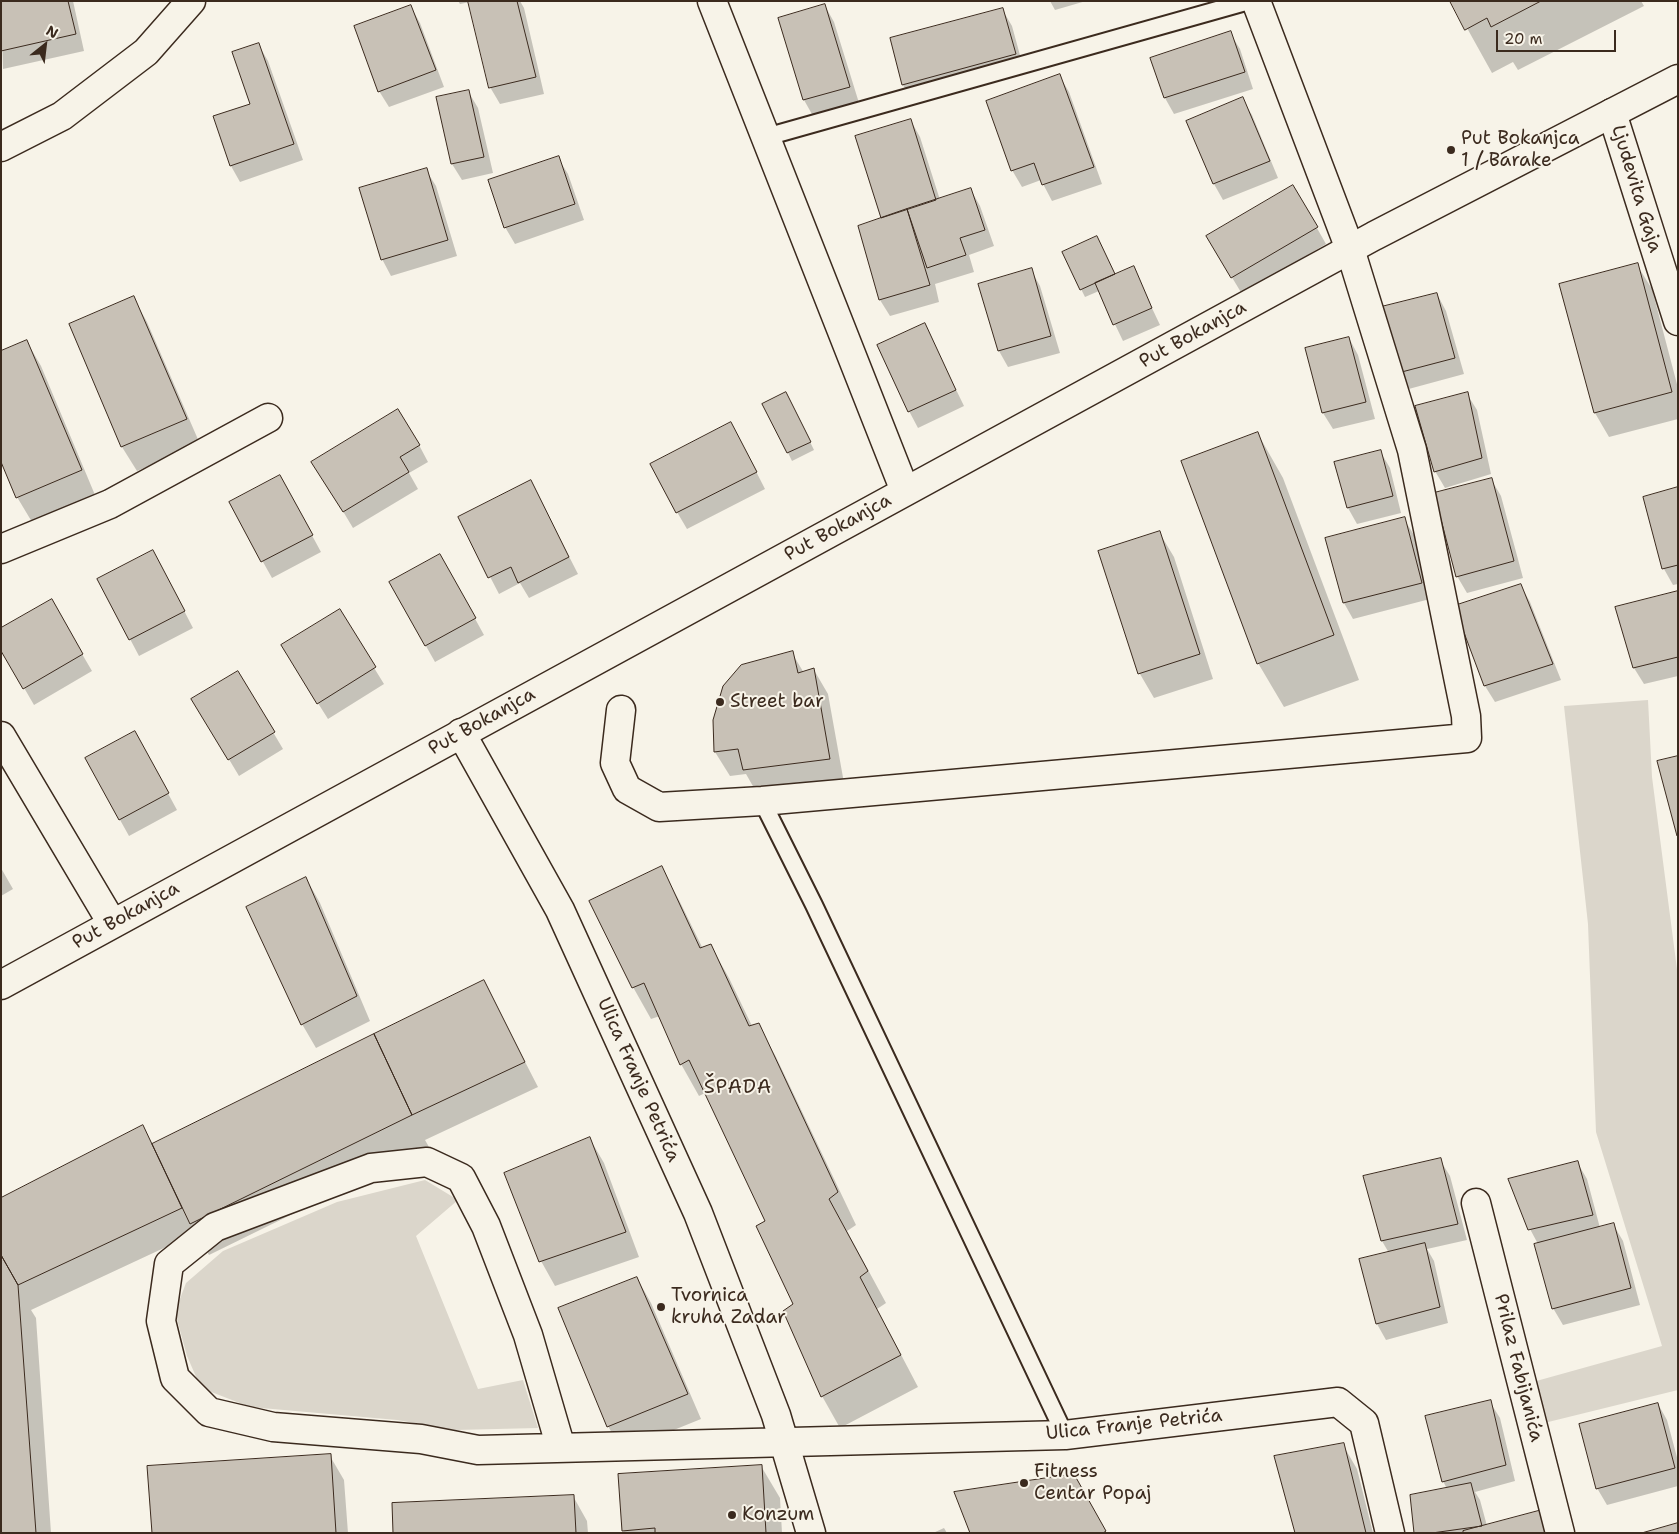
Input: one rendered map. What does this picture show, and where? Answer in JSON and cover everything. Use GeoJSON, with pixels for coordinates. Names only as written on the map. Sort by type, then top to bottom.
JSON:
{"type":"FeatureCollection","features":[{"type":"Feature","properties":{"kind":"street"},"geometry":{"type":"LineString","coordinates":[[1,147],[62,116],[138,58],[191,1]]}},
{"type":"Feature","properties":{"kind":"street"},"geometry":{"type":"LineString","coordinates":[[712,1],[905,492]]}},
{"type":"Feature","properties":{"kind":"street"},"geometry":{"type":"LineString","coordinates":[[620,710],[615,763],[627,789],[659,806],[762,801],[1467,738],[1466,716],[1412,450],[1350,249],[1256,1]]}},
{"type":"Feature","properties":{"kind":"street","name":"Put Bokanjca"},"geometry":{"type":"LineString","coordinates":[[7,978],[112,923],[1350,249],[1678,79]]}},
{"type":"Feature","properties":{"kind":"street","name":"Ljudevita Gaja"},"geometry":{"type":"LineString","coordinates":[[1612,113],[1678,322]]}},
{"type":"Feature","properties":{"kind":"street"},"geometry":{"type":"LineString","coordinates":[[1,549],[110,504],[268,418]]}},
{"type":"Feature","properties":{"kind":"street","name":"Ulica Franje Petrića"},"geometry":{"type":"LineString","coordinates":[[461,733],[560,910],[698,1213],[783,1441],[811,1533]]}},
{"type":"Feature","properties":{"kind":"street"},"geometry":{"type":"LineString","coordinates":[[1,736],[112,923]]}},
{"type":"Feature","properties":{"kind":"street"},"geometry":{"type":"LineString","coordinates":[[562,1448],[528,1335],[486,1226],[461,1178],[427,1162],[372,1168],[216,1227],[169,1264],[161,1320],[175,1378],[209,1412],[274,1427],[421,1439],[478,1450],[562,1448],[783,1441]]}},
{"type":"Feature","properties":{"kind":"street","name":"Prilaz Fabijanića"},"geometry":{"type":"LineString","coordinates":[[1476,1203],[1560,1533]]}},
{"type":"Feature","properties":{"kind":"street","name":"Ulica Franje Petrića"},"geometry":{"type":"LineString","coordinates":[[783,1441],[1065,1435],[1338,1402],[1364,1423],[1390,1533]]}},
{"type":"Feature","properties":{"kind":"lane"},"geometry":{"type":"LineString","coordinates":[[766,137],[1249,1]]}},
{"type":"Feature","properties":{"kind":"lane"},"geometry":{"type":"LineString","coordinates":[[762,801],[818,914],[1065,1435]]}},
{"type":"Feature","properties":{"kind":"shaded area"},"geometry":{"type":"Polygon","coordinates":[[[1648,700],[1652,777],[1678,977],[1678,1390],[1532,1426],[1522,1385],[1662,1346],[1596,1132],[1588,924],[1564,706],[1648,700]]]}},
{"type":"Feature","properties":{"kind":"shaded area"},"geometry":{"type":"Polygon","coordinates":[[[425,1180],[458,1200],[416,1236],[478,1389],[523,1380],[538,1428],[455,1430],[397,1420],[250,1407],[201,1388],[187,1356],[175,1312],[186,1283],[223,1251],[337,1202],[425,1180]]]}},
{"type":"Feature","properties":{"kind":"building"},"geometry":{"type":"Polygon","coordinates":[[[1,1],[68,1],[76,34],[1,51],[1,1]]]}},
{"type":"Feature","properties":{"kind":"building"},"geometry":{"type":"Polygon","coordinates":[[[468,1],[517,1],[536,77],[489,88],[468,1]]]}},
{"type":"Feature","properties":{"kind":"building"},"geometry":{"type":"Polygon","coordinates":[[[1450,1],[1541,1],[1491,27],[1487,18],[1465,30],[1450,1]]]}},
{"type":"Feature","properties":{"kind":"building"},"geometry":{"type":"Polygon","coordinates":[[[825,4],[850,87],[803,100],[778,18],[825,4]]]}},
{"type":"Feature","properties":{"kind":"building"},"geometry":{"type":"Polygon","coordinates":[[[411,5],[436,70],[378,92],[354,26],[411,5]]]}},
{"type":"Feature","properties":{"kind":"building"},"geometry":{"type":"Polygon","coordinates":[[[1003,8],[1016,54],[902,85],[890,38],[1003,8]]]}},
{"type":"Feature","properties":{"kind":"building"},"geometry":{"type":"Polygon","coordinates":[[[1231,31],[1245,72],[1164,98],[1150,58],[1231,31]]]}},
{"type":"Feature","properties":{"kind":"building"},"geometry":{"type":"Polygon","coordinates":[[[259,43],[294,144],[230,166],[213,116],[250,104],[232,52],[259,43]]]}},
{"type":"Feature","properties":{"kind":"building"},"geometry":{"type":"Polygon","coordinates":[[[1060,74],[1094,167],[1042,185],[1034,163],[1011,171],[986,101],[1060,74]]]}},
{"type":"Feature","properties":{"kind":"building"},"geometry":{"type":"Polygon","coordinates":[[[469,90],[484,157],[451,164],[436,97],[469,90]]]}},
{"type":"Feature","properties":{"kind":"building"},"geometry":{"type":"Polygon","coordinates":[[[1243,97],[1270,161],[1213,184],[1186,121],[1243,97]]]}},
{"type":"Feature","properties":{"kind":"building"},"geometry":{"type":"Polygon","coordinates":[[[911,119],[936,200],[881,218],[855,136],[911,119]]]}},
{"type":"Feature","properties":{"kind":"building"},"geometry":{"type":"Polygon","coordinates":[[[559,156],[575,204],[504,228],[488,180],[559,156]]]}},
{"type":"Feature","properties":{"kind":"building"},"geometry":{"type":"Polygon","coordinates":[[[427,168],[448,240],[381,260],[359,188],[427,168]]]}},
{"type":"Feature","properties":{"kind":"building"},"geometry":{"type":"Polygon","coordinates":[[[1293,185],[1318,227],[1231,278],[1206,236],[1293,185]]]}},
{"type":"Feature","properties":{"kind":"building"},"geometry":{"type":"Polygon","coordinates":[[[971,188],[985,230],[960,238],[966,255],[927,268],[907,209],[971,188]]]}},
{"type":"Feature","properties":{"kind":"building"},"geometry":{"type":"Polygon","coordinates":[[[907,209],[930,285],[879,300],[858,226],[907,209]]]}},
{"type":"Feature","properties":{"kind":"building"},"geometry":{"type":"Polygon","coordinates":[[[1097,236],[1115,274],[1080,290],[1062,252],[1097,236]]]}},
{"type":"Feature","properties":{"kind":"building"},"geometry":{"type":"Polygon","coordinates":[[[1638,263],[1672,392],[1594,413],[1559,284],[1638,263]]]}},
{"type":"Feature","properties":{"kind":"building"},"geometry":{"type":"Polygon","coordinates":[[[1134,266],[1152,308],[1113,325],[1095,283],[1134,266]]]}},
{"type":"Feature","properties":{"kind":"building"},"geometry":{"type":"Polygon","coordinates":[[[1032,268],[1051,336],[998,351],[978,284],[1032,268]]]}},
{"type":"Feature","properties":{"kind":"building"},"geometry":{"type":"Polygon","coordinates":[[[1437,293],[1455,358],[1394,374],[1377,308],[1437,293]]]}},
{"type":"Feature","properties":{"kind":"building"},"geometry":{"type":"Polygon","coordinates":[[[134,296],[187,419],[121,447],[69,324],[134,296]]]}},
{"type":"Feature","properties":{"kind":"building"},"geometry":{"type":"Polygon","coordinates":[[[925,323],[956,390],[908,412],[877,345],[925,323]]]}},
{"type":"Feature","properties":{"kind":"building"},"geometry":{"type":"Polygon","coordinates":[[[1349,337],[1366,402],[1322,413],[1305,348],[1349,337]]]}},
{"type":"Feature","properties":{"kind":"building"},"geometry":{"type":"Polygon","coordinates":[[[27,340],[82,470],[16,498],[1,462],[1,351],[27,340]]]}},
{"type":"Feature","properties":{"kind":"building"},"geometry":{"type":"Polygon","coordinates":[[[786,392],[811,442],[787,453],[762,404],[786,392]]]}},
{"type":"Feature","properties":{"kind":"building"},"geometry":{"type":"Polygon","coordinates":[[[1468,392],[1482,458],[1434,472],[1415,406],[1468,392]]]}},
{"type":"Feature","properties":{"kind":"building"},"geometry":{"type":"Polygon","coordinates":[[[398,409],[420,445],[400,457],[409,472],[343,512],[311,462],[398,409]]]}},
{"type":"Feature","properties":{"kind":"building"},"geometry":{"type":"Polygon","coordinates":[[[731,422],[757,472],[676,513],[650,464],[731,422]]]}},
{"type":"Feature","properties":{"kind":"building"},"geometry":{"type":"Polygon","coordinates":[[[1258,432],[1334,635],[1257,664],[1181,461],[1258,432]]]}},
{"type":"Feature","properties":{"kind":"building"},"geometry":{"type":"Polygon","coordinates":[[[1381,450],[1393,496],[1347,508],[1334,462],[1381,450]]]}},
{"type":"Feature","properties":{"kind":"building"},"geometry":{"type":"Polygon","coordinates":[[[280,475],[313,535],[261,562],[229,502],[280,475]]]}},
{"type":"Feature","properties":{"kind":"building"},"geometry":{"type":"Polygon","coordinates":[[[1492,478],[1514,561],[1456,577],[1434,493],[1492,478]]]}},
{"type":"Feature","properties":{"kind":"building"},"geometry":{"type":"Polygon","coordinates":[[[531,480],[569,557],[518,583],[511,567],[488,578],[458,517],[531,480]]]}},
{"type":"Feature","properties":{"kind":"building"},"geometry":{"type":"Polygon","coordinates":[[[1678,487],[1678,565],[1662,569],[1643,497],[1678,487]]]}},
{"type":"Feature","properties":{"kind":"building"},"geometry":{"type":"Polygon","coordinates":[[[1405,517],[1422,583],[1343,603],[1325,538],[1405,517]]]}},
{"type":"Feature","properties":{"kind":"building"},"geometry":{"type":"Polygon","coordinates":[[[1160,531],[1200,654],[1138,674],[1098,551],[1160,531]]]}},
{"type":"Feature","properties":{"kind":"building"},"geometry":{"type":"Polygon","coordinates":[[[153,550],[185,611],[129,640],[97,579],[153,550]]]}},
{"type":"Feature","properties":{"kind":"building"},"geometry":{"type":"Polygon","coordinates":[[[440,554],[476,618],[425,646],[389,582],[440,554]]]}},
{"type":"Feature","properties":{"kind":"building"},"geometry":{"type":"Polygon","coordinates":[[[1521,584],[1553,664],[1484,686],[1454,606],[1521,584]]]}},
{"type":"Feature","properties":{"kind":"building"},"geometry":{"type":"Polygon","coordinates":[[[1678,591],[1678,657],[1633,668],[1615,607],[1678,591]]]}},
{"type":"Feature","properties":{"kind":"building"},"geometry":{"type":"Polygon","coordinates":[[[52,599],[83,654],[23,689],[1,651],[1,628],[52,599]]]}},
{"type":"Feature","properties":{"kind":"building"},"geometry":{"type":"Polygon","coordinates":[[[340,609],[376,667],[317,704],[281,645],[340,609]]]}},
{"type":"Feature","properties":{"kind":"building"},"geometry":{"type":"Polygon","coordinates":[[[793,651],[798,673],[814,668],[830,759],[743,770],[738,749],[714,752],[713,720],[723,686],[741,665],[793,651]]]}},
{"type":"Feature","properties":{"kind":"building"},"geometry":{"type":"Polygon","coordinates":[[[238,671],[275,732],[228,760],[191,699],[238,671]]]}},
{"type":"Feature","properties":{"kind":"building"},"geometry":{"type":"Polygon","coordinates":[[[135,731],[169,793],[119,820],[85,758],[135,731]]]}},
{"type":"Feature","properties":{"kind":"building"},"geometry":{"type":"Polygon","coordinates":[[[1678,756],[1678,836],[1677,836],[1657,761],[1678,756]]]}},
{"type":"Feature","properties":{"kind":"building"},"geometry":{"type":"Polygon","coordinates":[[[662,866],[700,948],[711,944],[749,1026],[759,1023],[838,1192],[829,1199],[868,1271],[860,1277],[901,1355],[821,1397],[783,1311],[793,1304],[756,1226],[765,1221],[689,1060],[680,1065],[644,983],[632,988],[589,901],[662,866]]]}},
{"type":"Feature","properties":{"kind":"building"},"geometry":{"type":"Polygon","coordinates":[[[306,877],[357,996],[301,1025],[246,907],[306,877]]]}},
{"type":"Feature","properties":{"kind":"building"},"geometry":{"type":"Polygon","coordinates":[[[484,980],[525,1062],[412,1115],[374,1034],[484,980]]]}},
{"type":"Feature","properties":{"kind":"building"},"geometry":{"type":"Polygon","coordinates":[[[374,1034],[412,1115],[190,1224],[152,1144],[374,1034]]]}},
{"type":"Feature","properties":{"kind":"building"},"geometry":{"type":"Polygon","coordinates":[[[143,1125],[182,1208],[18,1285],[1,1255],[1,1198],[143,1125]]]}},
{"type":"Feature","properties":{"kind":"building"},"geometry":{"type":"Polygon","coordinates":[[[590,1137],[626,1232],[539,1262],[504,1173],[590,1137]]]}},
{"type":"Feature","properties":{"kind":"building"},"geometry":{"type":"Polygon","coordinates":[[[1441,1158],[1458,1224],[1381,1241],[1363,1176],[1441,1158]]]}},
{"type":"Feature","properties":{"kind":"building"},"geometry":{"type":"Polygon","coordinates":[[[1578,1161],[1593,1215],[1528,1230],[1508,1179],[1578,1161]]]}},
{"type":"Feature","properties":{"kind":"building"},"geometry":{"type":"Polygon","coordinates":[[[1614,1223],[1631,1288],[1552,1309],[1534,1244],[1614,1223]]]}},
{"type":"Feature","properties":{"kind":"building"},"geometry":{"type":"Polygon","coordinates":[[[1425,1243],[1440,1307],[1376,1324],[1359,1259],[1425,1243]]]}},
{"type":"Feature","properties":{"kind":"building"},"geometry":{"type":"Polygon","coordinates":[[[1,1255],[18,1285],[36,1533],[1,1533],[1,1255]]]}},
{"type":"Feature","properties":{"kind":"building"},"geometry":{"type":"Polygon","coordinates":[[[637,1277],[688,1394],[607,1427],[558,1308],[637,1277]]]}},
{"type":"Feature","properties":{"kind":"building"},"geometry":{"type":"Polygon","coordinates":[[[1491,1400],[1506,1465],[1442,1482],[1425,1416],[1491,1400]]]}},
{"type":"Feature","properties":{"kind":"building"},"geometry":{"type":"Polygon","coordinates":[[[1658,1403],[1675,1468],[1596,1489],[1579,1424],[1658,1403]]]}},
{"type":"Feature","properties":{"kind":"building"},"geometry":{"type":"Polygon","coordinates":[[[1344,1443],[1366,1533],[1295,1533],[1274,1456],[1344,1443]]]}},
{"type":"Feature","properties":{"kind":"building"},"geometry":{"type":"Polygon","coordinates":[[[331,1454],[336,1533],[152,1533],[147,1466],[331,1454]]]}},
{"type":"Feature","properties":{"kind":"building"},"geometry":{"type":"Polygon","coordinates":[[[762,1465],[766,1533],[655,1533],[655,1528],[622,1531],[618,1474],[762,1465]]]}},
{"type":"Feature","properties":{"kind":"building"},"geometry":{"type":"Polygon","coordinates":[[[1074,1474],[1106,1531],[1103,1533],[970,1533],[954,1492],[1074,1474]]]}},
{"type":"Feature","properties":{"kind":"building"},"geometry":{"type":"Polygon","coordinates":[[[1471,1483],[1482,1526],[1432,1533],[1414,1533],[1410,1495],[1471,1483]]]}},
{"type":"Feature","properties":{"kind":"building"},"geometry":{"type":"Polygon","coordinates":[[[574,1495],[576,1533],[393,1533],[392,1503],[574,1495]]]}},
{"type":"Feature","properties":{"kind":"building"},"geometry":{"type":"Polygon","coordinates":[[[1542,1510],[1548,1533],[1463,1533],[1463,1531],[1542,1510]]]}},
{"type":"Feature","properties":{"kind":"building"},"geometry":{"type":"Polygon","coordinates":[[[1678,1523],[1678,1533],[1642,1533],[1678,1523]]]}},
{"type":"Feature","properties":{"kind":"place","name":"Put Bokanjca 1 / Barake"},"geometry":{"type":"Point","coordinates":[1451,150]}},
{"type":"Feature","properties":{"kind":"place","name":"Street bar"},"geometry":{"type":"Point","coordinates":[720,702]}},
{"type":"Feature","properties":{"kind":"place","name":"Tvornica kruha Zadar"},"geometry":{"type":"Point","coordinates":[661,1307]}},
{"type":"Feature","properties":{"kind":"place","name":"Fitness Centar Popaj"},"geometry":{"type":"Point","coordinates":[1024,1483]}},
{"type":"Feature","properties":{"kind":"place","name":"Konzum"},"geometry":{"type":"Point","coordinates":[732,1515]}},
{"type":"Feature","properties":{"kind":"district","name":"ŠPADA"},"geometry":{"type":"Point","coordinates":[738,1088]}}]}
